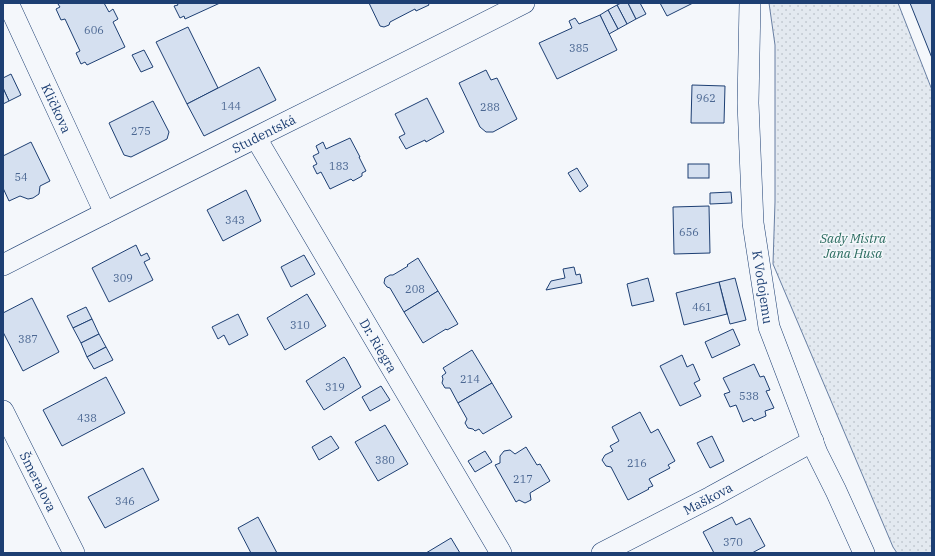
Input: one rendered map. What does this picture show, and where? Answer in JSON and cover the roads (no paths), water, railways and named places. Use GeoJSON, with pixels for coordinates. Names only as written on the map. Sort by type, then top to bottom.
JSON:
{"type":"FeatureCollection","features":[{"type":"Feature","properties":{"kind":"street","name":"Kličkova"},"geometry":{"type":"LineString","coordinates":[[8,3],[105,213]]}},
{"type":"Feature","properties":{"kind":"street","name":"Studentská"},"geometry":{"type":"LineString","coordinates":[[3,266],[105,213],[524,3]]}},
{"type":"Feature","properties":{"kind":"street","name":"K Vodojemu"},"geometry":{"type":"LineString","coordinates":[[750,3],[748,103],[753,223],[769,327],[813,441],[864,553]]}},
{"type":"Feature","properties":{"kind":"street","name":"Dr. Riegra"},"geometry":{"type":"LineString","coordinates":[[256,138],[501,553]]}},
{"type":"Feature","properties":{"kind":"street","name":"Šmeralova"},"geometry":{"type":"LineString","coordinates":[[3,411],[74,553]]}},
{"type":"Feature","properties":{"kind":"street","name":"Maškova"},"geometry":{"type":"LineString","coordinates":[[602,553],[711,497],[813,441]]}},
{"type":"Feature","properties":{"kind":"park label","name":"Sady Mistra Jana Husa"},"geometry":{"type":"Point","coordinates":[853,246]}}]}
